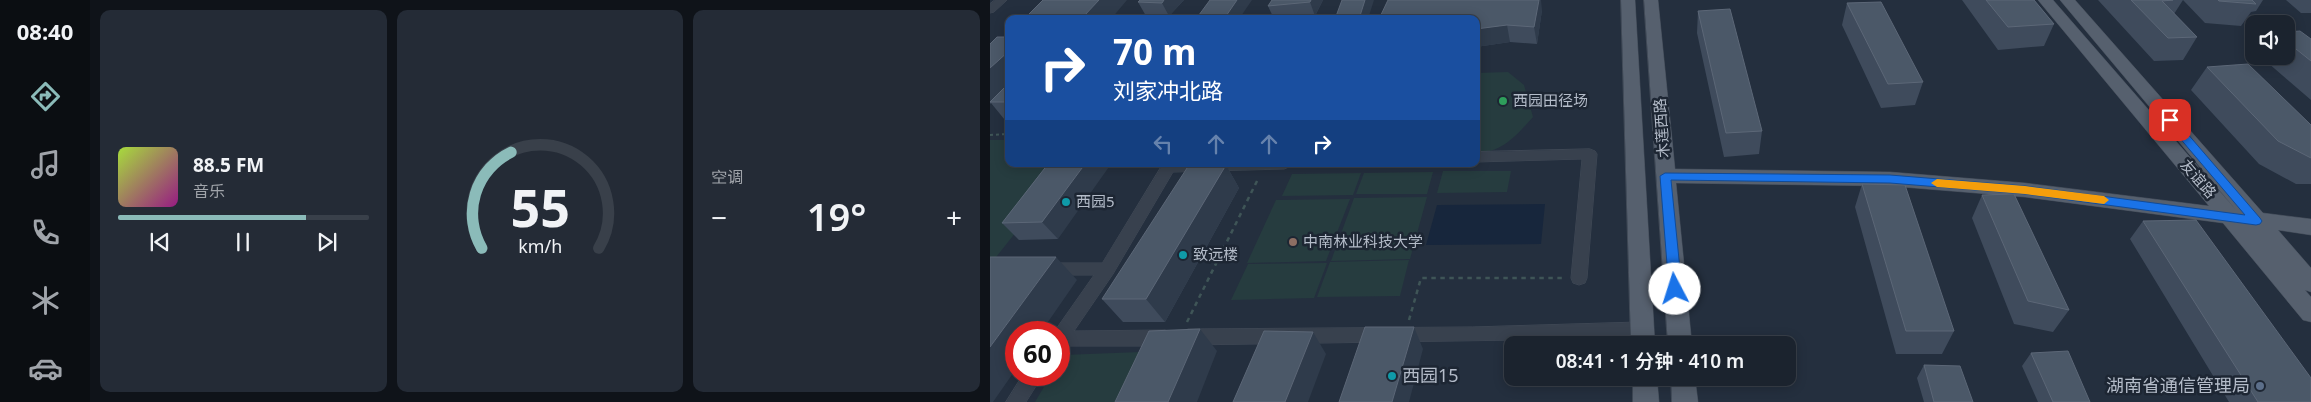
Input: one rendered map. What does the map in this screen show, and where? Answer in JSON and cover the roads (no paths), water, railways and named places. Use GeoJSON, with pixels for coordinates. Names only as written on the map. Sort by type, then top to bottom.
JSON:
{"type":"FeatureCollection","features":[{"type":"Feature","properties":{"kind":"main road","name":"木莲西路"},"geometry":{"type":"LineString","coordinates":[[1628,0],[1643,336]]}},
{"type":"Feature","properties":{"kind":"main road","name":"木莲西路"},"geometry":{"type":"LineString","coordinates":[[1651,0],[1679,336]]}},
{"type":"Feature","properties":{"kind":"main road","name":"友谊路"},"geometry":{"type":"LineString","coordinates":[[2045,0],[2240,214],[2311,283]]}},
{"type":"Feature","properties":{"kind":"main road","name":"友谊路"},"geometry":{"type":"LineString","coordinates":[[2067,0],[2240,214],[2311,314]]}},
{"type":"Feature","properties":{"kind":"main road"},"geometry":{"type":"LineString","coordinates":[[1665,174],[1890,179],[2025,190],[2240,214],[2311,218]]}},
{"type":"Feature","properties":{"kind":"main road"},"geometry":{"type":"LineString","coordinates":[[2240,214],[2311,227]]}},
{"type":"Feature","properties":{"kind":"main road"},"geometry":{"type":"LineString","coordinates":[[1645,386],[1646,402]]}},
{"type":"Feature","properties":{"kind":"main road"},"geometry":{"type":"LineString","coordinates":[[1684,386],[1685,402]]}},
{"type":"Feature","properties":{"kind":"street"},"geometry":{"type":"LineString","coordinates":[[990,10],[1001,0]]}},
{"type":"Feature","properties":{"kind":"street"},"geometry":{"type":"LineString","coordinates":[[1480,158],[1590,154],[1579,278]]}},
{"type":"Feature","properties":{"kind":"street"},"geometry":{"type":"LineString","coordinates":[[1070,323],[1107,269],[1168,167]]}},
{"type":"Feature","properties":{"kind":"street"},"geometry":{"type":"LineString","coordinates":[[1029,269],[1107,269]]}},
{"type":"Feature","properties":{"kind":"street"},"geometry":{"type":"LineString","coordinates":[[1070,339],[1179,337],[1259,344],[1366,343],[1406,334],[1582,336]]}},
{"type":"Feature","properties":{"kind":"street"},"geometry":{"type":"LineString","coordinates":[[1015,402],[1026,386]]}},
{"type":"Feature","properties":{"kind":"water"},"geometry":{"type":"Polygon","coordinates":[[[1545,204],[1541,244],[1426,245],[1437,205],[1545,204]]]}},
{"type":"Feature","properties":{"kind":"place","name":"西园田径场"},"geometry":{"type":"Point","coordinates":[1503,101]}},
{"type":"Feature","properties":{"kind":"place","name":"西园5"},"geometry":{"type":"Point","coordinates":[1066,202]}},
{"type":"Feature","properties":{"kind":"place","name":"中南林业科技大学"},"geometry":{"type":"Point","coordinates":[1293,242]}},
{"type":"Feature","properties":{"kind":"place","name":"致远楼"},"geometry":{"type":"Point","coordinates":[1183,255]}},
{"type":"Feature","properties":{"kind":"place","name":"西园15"},"geometry":{"type":"Point","coordinates":[1392,376]}},
{"type":"Feature","properties":{"kind":"place","name":"湖南省通信管理局"},"geometry":{"type":"Point","coordinates":[2260,386]}}]}
